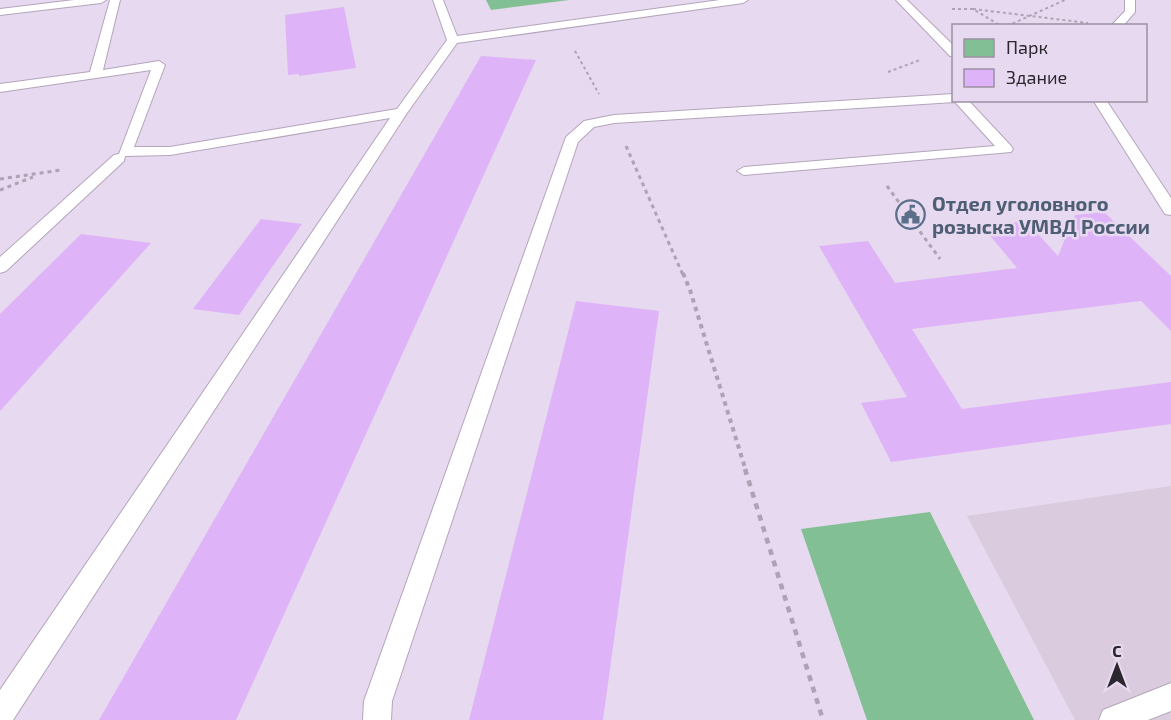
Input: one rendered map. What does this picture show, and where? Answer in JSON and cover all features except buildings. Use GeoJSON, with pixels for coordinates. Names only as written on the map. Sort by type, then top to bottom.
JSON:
{"type":"FeatureCollection","features":[{"type":"Feature","properties":{"kind":"lane"},"geometry":{"type":"LineString","coordinates":[[1,12],[7,0]]}},
{"type":"Feature","properties":{"kind":"lane"},"geometry":{"type":"LineString","coordinates":[[1,12],[101,0]]}},
{"type":"Feature","properties":{"kind":"lane"},"geometry":{"type":"LineString","coordinates":[[95,75],[115,0]]}},
{"type":"Feature","properties":{"kind":"lane"},"geometry":{"type":"LineString","coordinates":[[438,0],[453,40]]}},
{"type":"Feature","properties":{"kind":"lane"},"geometry":{"type":"LineString","coordinates":[[0,715],[401,112],[453,40],[742,0]]}},
{"type":"Feature","properties":{"kind":"lane"},"geometry":{"type":"LineString","coordinates":[[901,0],[952,51]]}},
{"type":"Feature","properties":{"kind":"lane"},"geometry":{"type":"LineString","coordinates":[[1118,24],[1130,12],[1130,0]]}},
{"type":"Feature","properties":{"kind":"lane"},"geometry":{"type":"LineString","coordinates":[[0,88],[159,65],[125,152],[170,151],[401,112]]}},
{"type":"Feature","properties":{"kind":"lane"},"geometry":{"type":"LineString","coordinates":[[377,720],[378,700],[571,140],[589,124],[614,119],[952,98]]}},
{"type":"Feature","properties":{"kind":"lane"},"geometry":{"type":"LineString","coordinates":[[744,171],[1006,149],[962,102]]}},
{"type":"Feature","properties":{"kind":"lane"},"geometry":{"type":"LineString","coordinates":[[1100,102],[1171,210]]}},
{"type":"Feature","properties":{"kind":"lane"},"geometry":{"type":"LineString","coordinates":[[0,267],[119,158]]}},
{"type":"Feature","properties":{"kind":"lane"},"geometry":{"type":"LineString","coordinates":[[1113,720],[1171,697]]}},
{"type":"Feature","properties":{"kind":"path"},"geometry":{"type":"LineString","coordinates":[[1011,24],[1065,0]]}},
{"type":"Feature","properties":{"kind":"path"},"geometry":{"type":"LineString","coordinates":[[973,9],[1090,23]]}},
{"type":"Feature","properties":{"kind":"path"},"geometry":{"type":"LineString","coordinates":[[560,26],[614,119],[690,290],[823,720]]}},
{"type":"Feature","properties":{"kind":"path"},"geometry":{"type":"LineString","coordinates":[[880,103],[867,80],[952,51]]}},
{"type":"Feature","properties":{"kind":"path"},"geometry":{"type":"LineString","coordinates":[[870,160],[940,259]]}},
{"type":"Feature","properties":{"kind":"path"},"geometry":{"type":"LineString","coordinates":[[0,190],[38,174]]}},
{"type":"Feature","properties":{"kind":"shaded area"},"geometry":{"type":"Polygon","coordinates":[[[1171,486],[1171,720],[1075,720],[967,516],[1171,486]]]}},
{"type":"Feature","properties":{"kind":"green space"},"geometry":{"type":"Polygon","coordinates":[[[486,0],[569,0],[491,10],[486,0]]]}},
{"type":"Feature","properties":{"kind":"green space"},"geometry":{"type":"Polygon","coordinates":[[[930,512],[1034,720],[867,720],[801,529],[930,512]]]}},
{"type":"Feature","properties":{"kind":"place","name":"Отдел уголовного розыска УМВД России"},"geometry":{"type":"Point","coordinates":[911,215]}}]}
